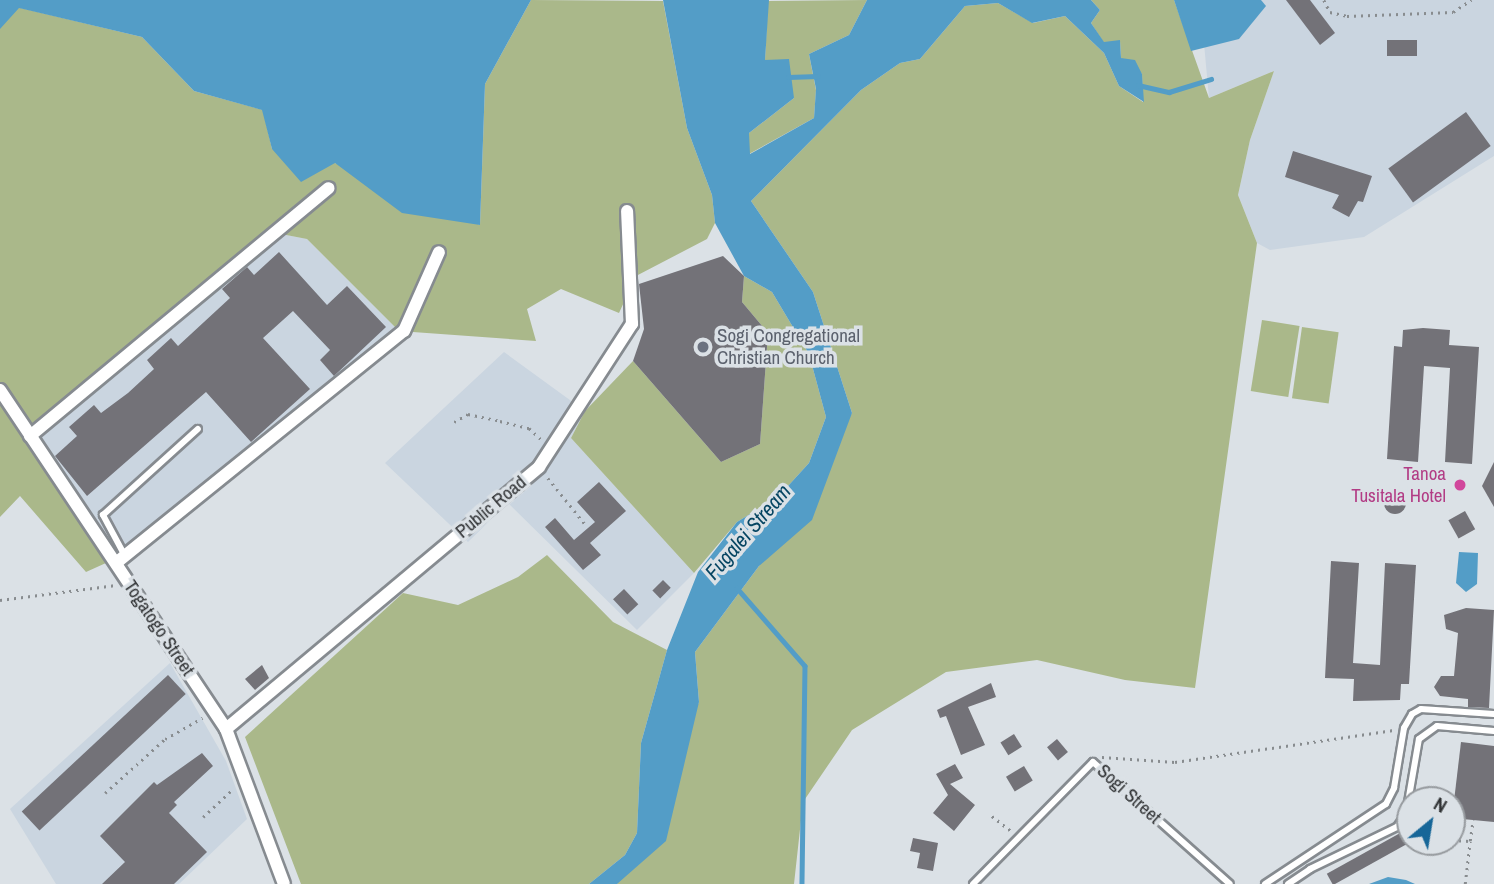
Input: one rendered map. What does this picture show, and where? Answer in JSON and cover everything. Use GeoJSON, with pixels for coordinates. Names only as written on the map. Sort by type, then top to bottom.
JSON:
{"type":"FeatureCollection","features":[{"type":"Feature","properties":{"kind":"street"},"geometry":{"type":"LineString","coordinates":[[30,436],[329,188]]}},
{"type":"Feature","properties":{"kind":"street","name":"Public Road"},"geometry":{"type":"LineString","coordinates":[[226,729],[539,467],[632,324],[627,211]]}},
{"type":"Feature","properties":{"kind":"street"},"geometry":{"type":"LineString","coordinates":[[121,560],[404,331],[439,252]]}},
{"type":"Feature","properties":{"kind":"street","name":"Togatogo Street"},"geometry":{"type":"LineString","coordinates":[[0,390],[30,436],[121,560],[130,584],[226,729],[284,884]]}},
{"type":"Feature","properties":{"kind":"lane"},"geometry":{"type":"LineString","coordinates":[[121,560],[103,515],[198,429]]}},
{"type":"Feature","properties":{"kind":"lane"},"geometry":{"type":"LineString","coordinates":[[1265,884],[1386,804],[1394,788],[1404,728],[1412,714],[1421,709],[1494,714]]}},
{"type":"Feature","properties":{"kind":"lane"},"geometry":{"type":"LineString","coordinates":[[1288,884],[1310,869],[1397,827],[1406,814],[1419,738],[1437,726],[1494,731]]}},
{"type":"Feature","properties":{"kind":"lane","name":"Sogi Street"},"geometry":{"type":"LineString","coordinates":[[973,884],[1093,762],[1230,884]]}},
{"type":"Feature","properties":{"kind":"path"},"geometry":{"type":"LineString","coordinates":[[1324,0],[1330,12],[1346,16],[1453,12],[1471,0]]}},
{"type":"Feature","properties":{"kind":"path"},"geometry":{"type":"LineString","coordinates":[[454,422],[468,414],[529,428],[551,449]]}},
{"type":"Feature","properties":{"kind":"path"},"geometry":{"type":"LineString","coordinates":[[539,467],[585,524]]}},
{"type":"Feature","properties":{"kind":"path"},"geometry":{"type":"LineString","coordinates":[[0,600],[130,584]]}},
{"type":"Feature","properties":{"kind":"path"},"geometry":{"type":"LineString","coordinates":[[105,793],[165,738],[215,712]]}},
{"type":"Feature","properties":{"kind":"path"},"geometry":{"type":"LineString","coordinates":[[1091,759],[1175,762],[1404,728]]}},
{"type":"Feature","properties":{"kind":"path"},"geometry":{"type":"LineString","coordinates":[[203,817],[244,779]]}},
{"type":"Feature","properties":{"kind":"path"},"geometry":{"type":"LineString","coordinates":[[992,816],[1011,831],[1018,830]]}},
{"type":"Feature","properties":{"kind":"path"},"geometry":{"type":"LineString","coordinates":[[1465,884],[1473,820]]}},
{"type":"Feature","properties":{"kind":"path"},"geometry":{"type":"LineString","coordinates":[[1466,841],[1470,841]]}},
{"type":"Feature","properties":{"kind":"shaded area"},"geometry":{"type":"Polygon","coordinates":[[[1200,0],[1494,0],[1494,156],[1364,237],[1270,250],[1257,243],[1238,195],[1250,140],[1274,71],[1209,98],[1200,0]]]}},
{"type":"Feature","properties":{"kind":"shaded area"},"geometry":{"type":"Polygon","coordinates":[[[281,234],[307,239],[399,331],[117,558],[34,436],[281,234]]]}},
{"type":"Feature","properties":{"kind":"shaded area"},"geometry":{"type":"Polygon","coordinates":[[[504,352],[585,411],[571,438],[694,573],[637,630],[508,503],[468,542],[385,463],[504,352]]]}},
{"type":"Feature","properties":{"kind":"shaded area"},"geometry":{"type":"Polygon","coordinates":[[[170,663],[226,761],[247,819],[179,884],[56,884],[10,809],[170,663]]]}},
{"type":"Feature","properties":{"kind":"green space"},"geometry":{"type":"Polygon","coordinates":[[[531,0],[663,1],[687,128],[712,195],[715,223],[707,239],[636,276],[619,313],[561,289],[527,309],[536,341],[399,331],[307,239],[281,234],[34,436],[117,558],[86,572],[20,496],[0,517],[0,3],[142,37],[194,91],[263,110],[272,149],[335,163],[480,225],[485,84],[531,0]]]}},
{"type":"Feature","properties":{"kind":"green space"},"geometry":{"type":"Polygon","coordinates":[[[867,0],[849,35],[809,54],[816,90],[814,118],[749,154],[749,133],[794,98],[765,60],[768,1],[867,0]]]}},
{"type":"Feature","properties":{"kind":"green space"},"geometry":{"type":"Polygon","coordinates":[[[1091,0],[1174,0],[1209,98],[1274,71],[1250,140],[1238,195],[1257,243],[1195,688],[1125,680],[1037,660],[946,672],[852,730],[803,802],[794,884],[617,884],[699,702],[695,652],[759,566],[852,413],[813,292],[751,201],[861,90],[900,63],[920,59],[965,6],[998,3],[1033,23],[1065,16],[1104,53],[1119,86],[1143,102],[1142,74],[1121,58],[1120,41],[1104,43],[1091,23],[1100,10],[1091,0]]]}},
{"type":"Feature","properties":{"kind":"green space"},"geometry":{"type":"Polygon","coordinates":[[[744,276],[772,292],[809,354],[826,417],[809,463],[778,497],[737,522],[694,573],[571,438],[585,411],[633,361],[721,462],[760,444],[768,333],[742,302],[744,276]]]}},
{"type":"Feature","properties":{"kind":"green space"},"geometry":{"type":"Polygon","coordinates":[[[1262,320],[1300,326],[1288,397],[1251,391],[1262,320]]]}},
{"type":"Feature","properties":{"kind":"green space"},"geometry":{"type":"Polygon","coordinates":[[[1302,327],[1339,332],[1329,403],[1292,398],[1302,327]]]}},
{"type":"Feature","properties":{"kind":"green space"},"geometry":{"type":"Polygon","coordinates":[[[547,555],[613,622],[667,650],[641,743],[637,833],[625,855],[589,884],[301,884],[245,737],[403,593],[458,605],[518,577],[547,555]]]}},
{"type":"Feature","properties":{"kind":"water"},"geometry":{"type":"Polygon","coordinates":[[[0,0],[531,0],[485,84],[480,225],[402,213],[335,163],[301,182],[272,149],[262,110],[194,91],[142,37],[19,8],[0,29],[0,0]]]}},
{"type":"Feature","properties":{"kind":"water","name":"Fugalei Stream"},"geometry":{"type":"Polygon","coordinates":[[[663,0],[769,0],[765,60],[789,59],[794,98],[749,133],[750,154],[814,118],[816,89],[809,54],[849,35],[867,0],[1091,0],[1100,10],[1091,23],[1104,42],[1120,40],[1121,58],[1135,60],[1142,74],[1144,102],[1119,86],[1104,53],[1065,16],[1032,23],[998,3],[965,6],[920,59],[900,63],[861,90],[751,201],[813,292],[852,413],[812,520],[759,566],[695,652],[699,702],[666,841],[617,884],[589,884],[625,855],[637,833],[641,743],[667,650],[698,572],[737,522],[778,497],[809,463],[826,417],[809,354],[772,292],[744,276],[715,223],[712,195],[687,128],[663,0]]]}},
{"type":"Feature","properties":{"kind":"water"},"geometry":{"type":"Polygon","coordinates":[[[1174,0],[1261,0],[1266,6],[1239,39],[1191,51],[1174,0]]]}},
{"type":"Feature","properties":{"kind":"water"},"geometry":{"type":"Polygon","coordinates":[[[1459,552],[1478,553],[1477,584],[1466,592],[1456,583],[1459,552]]]}},
{"type":"Feature","properties":{"kind":"water"},"geometry":{"type":"Polygon","coordinates":[[[1388,877],[1406,880],[1415,884],[1369,884],[1388,877]]]}},
{"type":"Feature","properties":{"kind":"building"},"geometry":{"type":"Polygon","coordinates":[[[1286,0],[1310,0],[1335,33],[1320,45],[1286,0]]]}},
{"type":"Feature","properties":{"kind":"building"},"geometry":{"type":"Polygon","coordinates":[[[1387,40],[1417,40],[1417,56],[1387,56],[1387,40]]]}},
{"type":"Feature","properties":{"kind":"building"},"geometry":{"type":"Polygon","coordinates":[[[1466,112],[1491,146],[1413,202],[1388,168],[1466,112]]]}},
{"type":"Feature","properties":{"kind":"building"},"geometry":{"type":"Polygon","coordinates":[[[1293,151],[1372,176],[1363,202],[1358,201],[1349,217],[1332,208],[1339,195],[1285,177],[1293,151]]]}},
{"type":"Feature","properties":{"kind":"building"},"geometry":{"type":"Polygon","coordinates":[[[279,252],[327,305],[347,286],[386,327],[334,376],[320,360],[330,350],[293,311],[263,338],[310,389],[251,442],[206,392],[87,496],[55,456],[77,436],[69,427],[94,405],[101,413],[128,393],[154,369],[147,360],[171,338],[178,346],[230,298],[222,289],[247,267],[254,275],[279,252]]]}},
{"type":"Feature","properties":{"kind":"building","name":"Sogi Congregational Christian Church"},"geometry":{"type":"Polygon","coordinates":[[[723,256],[744,276],[742,302],[768,333],[760,444],[721,462],[633,361],[644,329],[639,284],[723,256]]]}},
{"type":"Feature","properties":{"kind":"building"},"geometry":{"type":"Polygon","coordinates":[[[1403,330],[1450,330],[1449,345],[1479,347],[1472,464],[1445,462],[1450,368],[1424,366],[1418,462],[1387,459],[1394,346],[1402,347],[1403,330]]]}},
{"type":"Feature","properties":{"kind":"building"},"geometry":{"type":"Polygon","coordinates":[[[1494,462],[1494,507],[1482,486],[1494,462]]]}},
{"type":"Feature","properties":{"kind":"building"},"geometry":{"type":"Polygon","coordinates":[[[599,482],[626,511],[590,543],[601,555],[583,570],[545,527],[555,518],[574,540],[595,522],[577,502],[599,482]]]}},
{"type":"Feature","properties":{"kind":"building"},"geometry":{"type":"Polygon","coordinates":[[[1395,492],[1403,495],[1406,503],[1403,511],[1395,514],[1387,511],[1384,503],[1387,495],[1395,492]]]}},
{"type":"Feature","properties":{"kind":"building"},"geometry":{"type":"Polygon","coordinates":[[[1465,511],[1475,529],[1459,539],[1448,520],[1465,511]]]}},
{"type":"Feature","properties":{"kind":"building"},"geometry":{"type":"Polygon","coordinates":[[[1331,561],[1359,563],[1353,663],[1380,665],[1385,563],[1416,565],[1409,684],[1401,684],[1400,700],[1353,701],[1354,679],[1325,678],[1331,561]]]}},
{"type":"Feature","properties":{"kind":"building"},"geometry":{"type":"Polygon","coordinates":[[[663,580],[671,588],[660,598],[652,591],[663,580]]]}},
{"type":"Feature","properties":{"kind":"building"},"geometry":{"type":"Polygon","coordinates":[[[624,589],[638,604],[627,615],[613,599],[624,589]]]}},
{"type":"Feature","properties":{"kind":"building"},"geometry":{"type":"Polygon","coordinates":[[[1466,608],[1494,610],[1489,708],[1468,707],[1468,699],[1440,696],[1434,687],[1441,676],[1454,676],[1458,633],[1446,629],[1444,615],[1466,608]]]}},
{"type":"Feature","properties":{"kind":"building"},"geometry":{"type":"Polygon","coordinates":[[[262,665],[269,678],[255,690],[245,679],[262,665]]]}},
{"type":"Feature","properties":{"kind":"building"},"geometry":{"type":"Polygon","coordinates":[[[168,675],[186,694],[39,830],[22,811],[168,675]]]}},
{"type":"Feature","properties":{"kind":"building"},"geometry":{"type":"Polygon","coordinates":[[[991,683],[996,697],[968,707],[985,745],[961,755],[946,716],[940,718],[937,710],[991,683]]]}},
{"type":"Feature","properties":{"kind":"building"},"geometry":{"type":"Polygon","coordinates":[[[1014,734],[1022,747],[1008,755],[1000,742],[1014,734]]]}},
{"type":"Feature","properties":{"kind":"building"},"geometry":{"type":"Polygon","coordinates":[[[1057,739],[1068,752],[1058,760],[1047,747],[1057,739]]]}},
{"type":"Feature","properties":{"kind":"building"},"geometry":{"type":"Polygon","coordinates":[[[1461,742],[1494,746],[1494,822],[1466,819],[1466,786],[1456,786],[1461,742]]]}},
{"type":"Feature","properties":{"kind":"building"},"geometry":{"type":"Polygon","coordinates":[[[202,753],[213,766],[174,802],[177,805],[169,813],[207,852],[174,884],[102,884],[125,862],[100,836],[154,782],[157,785],[202,753]]]}},
{"type":"Feature","properties":{"kind":"building"},"geometry":{"type":"Polygon","coordinates":[[[955,764],[963,778],[950,784],[975,805],[954,831],[933,813],[948,795],[936,774],[955,764]]]}},
{"type":"Feature","properties":{"kind":"building"},"geometry":{"type":"Polygon","coordinates":[[[1024,766],[1033,781],[1015,791],[1006,777],[1024,766]]]}},
{"type":"Feature","properties":{"kind":"building"},"geometry":{"type":"Polygon","coordinates":[[[1396,835],[1396,850],[1335,884],[1327,874],[1396,835]]]}},
{"type":"Feature","properties":{"kind":"building"},"geometry":{"type":"Polygon","coordinates":[[[913,838],[938,843],[933,871],[917,868],[920,853],[910,851],[913,838]]]}},
{"type":"Feature","properties":{"kind":"waterway"},"geometry":{"type":"LineString","coordinates":[[788,77],[818,76]]}},
{"type":"Feature","properties":{"kind":"waterway"},"geometry":{"type":"LineString","coordinates":[[1138,85],[1169,92],[1211,79]]}},
{"type":"Feature","properties":{"kind":"waterway"},"geometry":{"type":"LineString","coordinates":[[737,588],[805,666],[802,884]]}},
{"type":"Feature","properties":{"kind":"place","name":"Sogi Congregational Christian Church"},"geometry":{"type":"Point","coordinates":[703,347]}},
{"type":"Feature","properties":{"kind":"place","name":"Tanoa Tusitala Hotel"},"geometry":{"type":"Point","coordinates":[1460,485]}}]}
